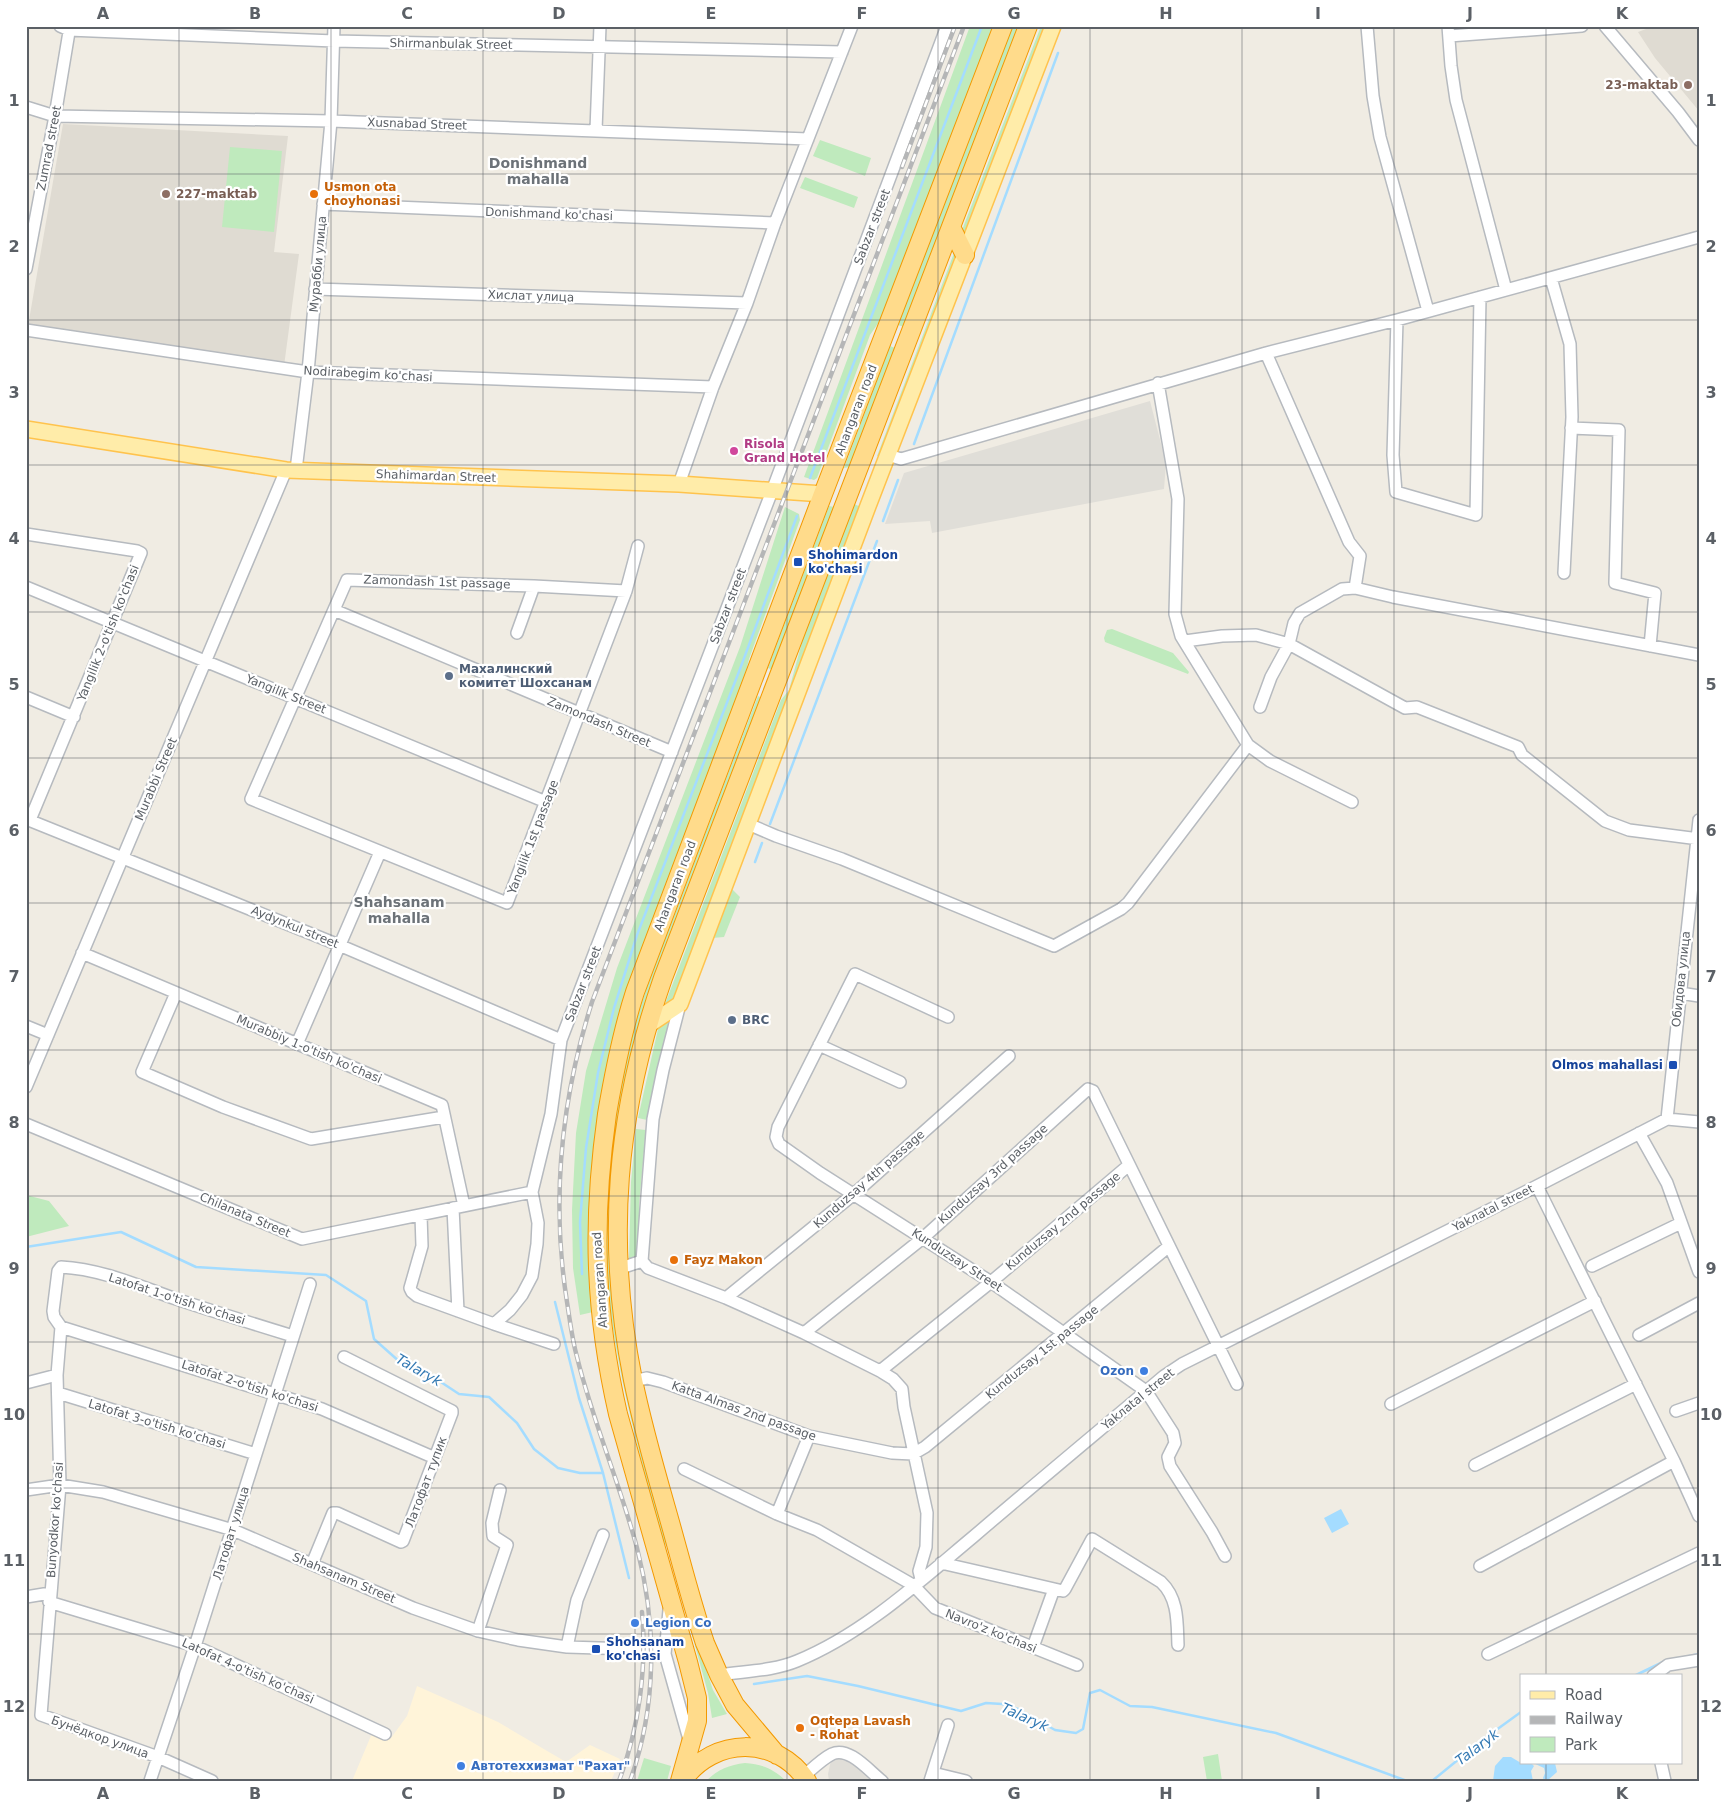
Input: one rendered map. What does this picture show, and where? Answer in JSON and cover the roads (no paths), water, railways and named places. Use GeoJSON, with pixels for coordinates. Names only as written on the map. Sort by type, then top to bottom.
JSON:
{"type":"FeatureCollection","features":[{"type":"Feature","properties":{"kind":"highway","name":"Ahangaran road"},"geometry":{"type":"LineString","coordinates":[[681,1781],[697,1721],[697,1698],[629,1454],[610,1375],[597,1272],[599,1177],[614,1072],[630,1006],[1002,26]]}},
{"type":"Feature","properties":{"kind":"highway","name":"Ahangaran road"},"geometry":{"type":"LineString","coordinates":[[777,1754],[743,1716],[728,1694],[719,1675],[698,1621],[654,1464],[633,1381],[622,1316],[617,1224],[623,1149],[634,1082],[647,1026],[663,978],[1028,26]]}},
{"type":"Feature","properties":{"kind":"highway"},"geometry":{"type":"LineString","coordinates":[[951,227],[965,255]]}},
{"type":"Feature","properties":{"kind":"highway"},"geometry":{"type":"LineString","coordinates":[[886,331],[908,339]]}},
{"type":"Feature","properties":{"kind":"highway","name":"Shahimardan Street"},"geometry":{"type":"LineString","coordinates":[[823,494],[848,496]]}},
{"type":"Feature","properties":{"kind":"highway"},"geometry":{"type":"LineString","coordinates":[[754,676],[776,685]]}},
{"type":"Feature","properties":{"kind":"highway"},"geometry":{"type":"LineString","coordinates":[[681,1781],[702,1761],[726,1749],[752,1747],[777,1754],[795,1767],[805,1778]]}},
{"type":"Feature","properties":{"kind":"main road"},"geometry":{"type":"LineString","coordinates":[[647,1026],[680,1004],[1053,26]]}},
{"type":"Feature","properties":{"kind":"main road","name":"Shahimardan Street"},"geometry":{"type":"LineString","coordinates":[[26,429],[291,470],[679,484],[823,494]]}},
{"type":"Feature","properties":{"kind":"street","name":"Мурабби улица"},"geometry":{"type":"LineString","coordinates":[[291,470],[308,372],[331,122],[334,26]]}},
{"type":"Feature","properties":{"kind":"street"},"geometry":{"type":"LineString","coordinates":[[596,130],[600,26]]}},
{"type":"Feature","properties":{"kind":"street"},"geometry":{"type":"LineString","coordinates":[[679,484],[713,387],[852,26]]}},
{"type":"Feature","properties":{"kind":"street","name":"Sabzar street"},"geometry":{"type":"LineString","coordinates":[[532,1192],[550,1114],[561,1040],[772,491],[947,26]]}},
{"type":"Feature","properties":{"kind":"street"},"geometry":{"type":"LineString","coordinates":[[1367,26],[1373,96],[1380,137],[1428,311]]}},
{"type":"Feature","properties":{"kind":"street"},"geometry":{"type":"LineString","coordinates":[[1506,290],[1456,100],[1450,66],[1449,31],[1582,26]]}},
{"type":"Feature","properties":{"kind":"street"},"geometry":{"type":"LineString","coordinates":[[1605,26],[1678,112],[1699,140]]}},
{"type":"Feature","properties":{"kind":"street","name":"Shirmаnbulak Street"},"geometry":{"type":"LineString","coordinates":[[66,28],[334,40],[600,48],[842,52]]}},
{"type":"Feature","properties":{"kind":"street","name":"Zumrad street"},"geometry":{"type":"LineString","coordinates":[[26,270],[56,116],[66,28]]}},
{"type":"Feature","properties":{"kind":"street","name":"Xusnabad Street"},"geometry":{"type":"LineString","coordinates":[[26,107],[56,116],[596,130],[808,139]]}},
{"type":"Feature","properties":{"kind":"street","name":"Donishmand ko'chasi"},"geometry":{"type":"LineString","coordinates":[[323,204],[775,223]]}},
{"type":"Feature","properties":{"kind":"street"},"geometry":{"type":"LineString","coordinates":[[888,455],[901,459],[1266,353],[1397,320],[1699,237]]}},
{"type":"Feature","properties":{"kind":"street"},"geometry":{"type":"LineString","coordinates":[[1551,278],[1570,344],[1571,428],[1564,573]]}},
{"type":"Feature","properties":{"kind":"street","name":"Хислат улица"},"geometry":{"type":"LineString","coordinates":[[315,288],[747,302]]}},
{"type":"Feature","properties":{"kind":"street"},"geometry":{"type":"LineString","coordinates":[[1397,320],[1394,455],[1396,492],[1476,515],[1480,297]]}},
{"type":"Feature","properties":{"kind":"street","name":"Nodirabegim ko'chasi"},"geometry":{"type":"LineString","coordinates":[[26,330],[308,372],[713,387]]}},
{"type":"Feature","properties":{"kind":"street"},"geometry":{"type":"LineString","coordinates":[[1266,353],[1349,542],[1360,556],[1355,588]]}},
{"type":"Feature","properties":{"kind":"street"},"geometry":{"type":"LineString","coordinates":[[1158,384],[1178,499],[1175,614],[1180,636],[1185,640],[1248,745],[1270,761],[1352,802]]}},
{"type":"Feature","properties":{"kind":"street"},"geometry":{"type":"LineString","coordinates":[[1571,428],[1619,430],[1615,583],[1654,593],[1650,646]]}},
{"type":"Feature","properties":{"kind":"street","name":"Murabbi Street"},"geometry":{"type":"LineString","coordinates":[[26,1088],[205,661],[291,470]]}},
{"type":"Feature","properties":{"kind":"street","name":"Yangilik 2-o'tish ko'chasi"},"geometry":{"type":"LineString","coordinates":[[26,534],[141,553],[74,716],[28,820]]}},
{"type":"Feature","properties":{"kind":"street","name":"Yangilik 1st passage"},"geometry":{"type":"LineString","coordinates":[[295,698],[251,799],[505,904],[508,901],[626,591],[638,546]]}},
{"type":"Feature","properties":{"kind":"street","name":"Zamondash 1st passage"},"geometry":{"type":"LineString","coordinates":[[295,698],[349,579],[626,591]]}},
{"type":"Feature","properties":{"kind":"street"},"geometry":{"type":"LineString","coordinates":[[517,633],[534,586]]}},
{"type":"Feature","properties":{"kind":"street","name":"Yangilik Street"},"geometry":{"type":"LineString","coordinates":[[26,587],[546,802]]}},
{"type":"Feature","properties":{"kind":"street"},"geometry":{"type":"LineString","coordinates":[[1260,707],[1271,677],[1289,644],[1294,623],[1300,613],[1342,589],[1355,588],[1699,655]]}},
{"type":"Feature","properties":{"kind":"street","name":"Zamоndash Street"},"geometry":{"type":"LineString","coordinates":[[334,610],[672,752]]}},
{"type":"Feature","properties":{"kind":"street"},"geometry":{"type":"LineString","coordinates":[[1185,640],[1256,635],[1289,644],[1405,708],[1417,708],[1518,747],[1522,755],[1605,821],[1628,830],[1698,839]]}},
{"type":"Feature","properties":{"kind":"street"},"geometry":{"type":"LineString","coordinates":[[26,697],[74,716]]}},
{"type":"Feature","properties":{"kind":"street"},"geometry":{"type":"LineString","coordinates":[[748,824],[842,859],[1054,946],[1128,904],[1248,745]]}},
{"type":"Feature","properties":{"kind":"street","name":"Aydynkul street"},"geometry":{"type":"LineString","coordinates":[[28,820],[339,945],[561,1040]]}},
{"type":"Feature","properties":{"kind":"street","name":"Обидова улица"},"geometry":{"type":"LineString","coordinates":[[1667,1119],[1680,993],[1694,912],[1699,820]]}},
{"type":"Feature","properties":{"kind":"street"},"geometry":{"type":"LineString","coordinates":[[297,1044],[380,852]]}},
{"type":"Feature","properties":{"kind":"street","name":"Murabbiy 1-o'tish ko'chasi"},"geometry":{"type":"LineString","coordinates":[[82,953],[442,1105],[458,1207],[458,1311]]}},
{"type":"Feature","properties":{"kind":"street"},"geometry":{"type":"LineString","coordinates":[[900,1082],[819,1045],[855,974],[948,1017]]}},
{"type":"Feature","properties":{"kind":"street"},"geometry":{"type":"LineString","coordinates":[[176,993],[142,1072],[223,1107],[311,1139],[444,1117]]}},
{"type":"Feature","properties":{"kind":"street"},"geometry":{"type":"LineString","coordinates":[[1680,993],[1699,996]]}},
{"type":"Feature","properties":{"kind":"street"},"geometry":{"type":"LineString","coordinates":[[680,1004],[653,1119],[642,1261],[648,1268],[726,1298],[804,1333],[894,1379],[902,1389],[913,1454],[927,1513],[926,1547],[917,1582]]}},
{"type":"Feature","properties":{"kind":"street"},"geometry":{"type":"LineString","coordinates":[[26,1026],[48,1035]]}},
{"type":"Feature","properties":{"kind":"street","name":"Kunduzsay Street"},"geometry":{"type":"LineString","coordinates":[[819,1045],[778,1127],[776,1137],[779,1144],[991,1282],[1146,1391]]}},
{"type":"Feature","properties":{"kind":"street","name":"Kunduzsay 4th passage"},"geometry":{"type":"LineString","coordinates":[[726,1298],[854,1194],[1010,1056]]}},
{"type":"Feature","properties":{"kind":"street","name":"Kunduzsay 3rd passage"},"geometry":{"type":"LineString","coordinates":[[804,1333],[923,1238],[1088,1089],[1093,1091],[1129,1165]]}},
{"type":"Feature","properties":{"kind":"street"},"geometry":{"type":"LineString","coordinates":[[1667,1119],[1699,1122]]}},
{"type":"Feature","properties":{"kind":"street","name":"Yakлatal street"},"geometry":{"type":"LineString","coordinates":[[719,1675],[777,1667],[824,1648],[864,1623],[941,1563],[1146,1391],[1182,1364],[1667,1119]]}},
{"type":"Feature","properties":{"kind":"street","name":"Chilanata Street"},"geometry":{"type":"LineString","coordinates":[[26,1124],[302,1239],[532,1192]]}},
{"type":"Feature","properties":{"kind":"street"},"geometry":{"type":"LineString","coordinates":[[1638,1133],[1667,1183],[1698,1267]]}},
{"type":"Feature","properties":{"kind":"street"},"geometry":{"type":"LineString","coordinates":[[1129,1165],[1168,1247],[1238,1384]]}},
{"type":"Feature","properties":{"kind":"street","name":"Kunduzsay 2nd passage"},"geometry":{"type":"LineString","coordinates":[[880,1371],[991,1282],[1129,1165]]}},
{"type":"Feature","properties":{"kind":"street"},"geometry":{"type":"LineString","coordinates":[[1537,1186],[1596,1301],[1674,1460],[1699,1516]]}},
{"type":"Feature","properties":{"kind":"street"},"geometry":{"type":"LineString","coordinates":[[494,1324],[522,1296],[532,1276],[538,1223],[532,1192]]}},
{"type":"Feature","properties":{"kind":"street"},"geometry":{"type":"LineString","coordinates":[[421,1215],[422,1246],[410,1288],[412,1292],[417,1296],[554,1344]]}},
{"type":"Feature","properties":{"kind":"street"},"geometry":{"type":"LineString","coordinates":[[1592,1266],[1681,1222]]}},
{"type":"Feature","properties":{"kind":"street","name":"Kunduzsay 1st passage"},"geometry":{"type":"LineString","coordinates":[[913,1454],[925,1447],[1065,1334],[1168,1247]]}},
{"type":"Feature","properties":{"kind":"street"},"geometry":{"type":"LineString","coordinates":[[618,1269],[642,1261]]}},
{"type":"Feature","properties":{"kind":"street","name":"Bunyodkor ko'chasi"},"geometry":{"type":"LineString","coordinates":[[42,1715],[60,1485],[57,1375],[61,1328],[54,1317],[53,1310],[59,1268]]}},
{"type":"Feature","properties":{"kind":"street","name":"Latofat 1-o'tish ko'chasi"},"geometry":{"type":"LineString","coordinates":[[59,1268],[75,1268],[110,1276],[205,1309],[293,1336]]}},
{"type":"Feature","properties":{"kind":"street","name":"Латофат улица"},"geometry":{"type":"LineString","coordinates":[[150,1781],[233,1530],[310,1284]]}},
{"type":"Feature","properties":{"kind":"street"},"geometry":{"type":"LineString","coordinates":[[1391,1404],[1596,1301]]}},
{"type":"Feature","properties":{"kind":"street"},"geometry":{"type":"LineString","coordinates":[[1639,1335],[1699,1304]]}},
{"type":"Feature","properties":{"kind":"street","name":"Latofat 2-o'tish ko'chasi"},"geometry":{"type":"LineString","coordinates":[[61,1328],[322,1409],[435,1458]]}},
{"type":"Feature","properties":{"kind":"street","name":"Латофат тупик"},"geometry":{"type":"LineString","coordinates":[[312,1564],[333,1513],[337,1513],[401,1542],[403,1540],[452,1416],[452,1411],[344,1357]]}},
{"type":"Feature","properties":{"kind":"street"},"geometry":{"type":"LineString","coordinates":[[26,1383],[57,1375]]}},
{"type":"Feature","properties":{"kind":"street","name":"Katta Almas 2nd passage"},"geometry":{"type":"LineString","coordinates":[[633,1381],[647,1378],[663,1382],[810,1436],[892,1453],[913,1454]]}},
{"type":"Feature","properties":{"kind":"street"},"geometry":{"type":"LineString","coordinates":[[1475,1465],[1636,1384]]}},
{"type":"Feature","properties":{"kind":"street"},"geometry":{"type":"LineString","coordinates":[[1146,1391],[1173,1433],[1176,1443],[1168,1457],[1170,1466],[1225,1556]]}},
{"type":"Feature","properties":{"kind":"street","name":"Latofat 3-o'tish ko'chasi"},"geometry":{"type":"LineString","coordinates":[[58,1393],[256,1454]]}},
{"type":"Feature","properties":{"kind":"street"},"geometry":{"type":"LineString","coordinates":[[1676,1411],[1699,1403]]}},
{"type":"Feature","properties":{"kind":"street"},"geometry":{"type":"LineString","coordinates":[[777,1514],[810,1436]]}},
{"type":"Feature","properties":{"kind":"street"},"geometry":{"type":"LineString","coordinates":[[1480,1566],[1674,1460]]}},
{"type":"Feature","properties":{"kind":"street","name":"Navro'z ko'chasi"},"geometry":{"type":"LineString","coordinates":[[684,1469],[777,1514],[817,1530],[917,1582],[935,1608],[1077,1665]]}},
{"type":"Feature","properties":{"kind":"street","name":"Shahsanam Street"},"geometry":{"type":"LineString","coordinates":[[26,1490],[60,1485],[103,1492],[233,1530],[433,1616],[478,1631],[518,1640],[567,1647],[631,1649],[666,1654]]}},
{"type":"Feature","properties":{"kind":"street"},"geometry":{"type":"LineString","coordinates":[[478,1631],[507,1545],[493,1536],[492,1523],[500,1490]]}},
{"type":"Feature","properties":{"kind":"street"},"geometry":{"type":"LineString","coordinates":[[567,1647],[577,1600],[603,1535]]}},
{"type":"Feature","properties":{"kind":"street"},"geometry":{"type":"LineString","coordinates":[[941,1563],[1062,1591],[1065,1590],[1092,1539],[1161,1582],[1167,1588],[1176,1611],[1178,1646]]}},
{"type":"Feature","properties":{"kind":"street"},"geometry":{"type":"LineString","coordinates":[[1488,1654],[1699,1553]]}},
{"type":"Feature","properties":{"kind":"street"},"geometry":{"type":"LineString","coordinates":[[1033,1647],[1054,1589]]}},
{"type":"Feature","properties":{"kind":"street"},"geometry":{"type":"LineString","coordinates":[[26,1597],[50,1597]]}},
{"type":"Feature","properties":{"kind":"street","name":"Latofat 4-o'tish ko'chasi"},"geometry":{"type":"LineString","coordinates":[[50,1597],[195,1646],[385,1734]]}},
{"type":"Feature","properties":{"kind":"street"},"geometry":{"type":"LineString","coordinates":[[670,1601],[666,1654],[691,1744]]}},
{"type":"Feature","properties":{"kind":"street"},"geometry":{"type":"LineString","coordinates":[[1656,1674],[1668,1665],[1699,1660]]}},
{"type":"Feature","properties":{"kind":"street","name":"Бунёдкор улица"},"geometry":{"type":"LineString","coordinates":[[42,1715],[158,1758]]}},
{"type":"Feature","properties":{"kind":"street"},"geometry":{"type":"LineString","coordinates":[[948,1725],[932,1777],[966,1781]]}},
{"type":"Feature","properties":{"kind":"street"},"geometry":{"type":"LineString","coordinates":[[805,1778],[832,1754],[841,1752],[848,1754],[882,1781]]}},
{"type":"Feature","properties":{"kind":"street"},"geometry":{"type":"LineString","coordinates":[[158,1758],[212,1781]]}},
{"type":"Feature","properties":{"kind":"street"},"geometry":{"type":"LineString","coordinates":[[1661,1764],[1665,1781]]}},
{"type":"Feature","properties":{"kind":"water"},"geometry":{"type":"Polygon","coordinates":[[[1341,1509],[1349,1524],[1332,1533],[1324,1518],[1341,1509]]]}},
{"type":"Feature","properties":{"kind":"water"},"geometry":{"type":"Polygon","coordinates":[[[1503,1757],[1511,1757],[1520,1764],[1532,1764],[1534,1766],[1531,1771],[1533,1781],[1493,1781],[1495,1766],[1503,1757]]]}},
{"type":"Feature","properties":{"kind":"water"},"geometry":{"type":"Polygon","coordinates":[[[1535,1764],[1555,1764],[1557,1772],[1548,1780],[1544,1780],[1544,1768],[1535,1764]]]}},
{"type":"Feature","properties":{"kind":"waterway"},"geometry":{"type":"LineString","coordinates":[[810,478],[982,26]]}},
{"type":"Feature","properties":{"kind":"waterway"},"geometry":{"type":"LineString","coordinates":[[914,444],[1058,53]]}},
{"type":"Feature","properties":{"kind":"waterway"},"geometry":{"type":"LineString","coordinates":[[883,521],[898,480]]}},
{"type":"Feature","properties":{"kind":"waterway"},"geometry":{"type":"LineString","coordinates":[[582,1274],[580,1222],[586,1148],[598,1073],[614,1008],[637,935],[797,516]]}},
{"type":"Feature","properties":{"kind":"waterway"},"geometry":{"type":"LineString","coordinates":[[770,824],[877,541]]}},
{"type":"Feature","properties":{"kind":"waterway"},"geometry":{"type":"LineString","coordinates":[[755,862],[762,843]]}},
{"type":"Feature","properties":{"kind":"waterway","name":"Talaryk"},"geometry":{"type":"LineString","coordinates":[[26,1247],[121,1232],[196,1267],[326,1275],[366,1301],[374,1339],[401,1363],[415,1365],[459,1394],[489,1397],[517,1423],[534,1449],[558,1468],[580,1473],[603,1473],[629,1578]]}},
{"type":"Feature","properties":{"kind":"waterway"},"geometry":{"type":"LineString","coordinates":[[555,1302],[579,1398],[603,1473]]}},
{"type":"Feature","properties":{"kind":"waterway","name":"Talaryk"},"geometry":{"type":"LineString","coordinates":[[1685,1657],[1699,1654]]}},
{"type":"Feature","properties":{"kind":"waterway","name":"Talaryk"},"geometry":{"type":"LineString","coordinates":[[1638,1674],[1663,1662]]}},
{"type":"Feature","properties":{"kind":"waterway","name":"Talaryk"},"geometry":{"type":"LineString","coordinates":[[754,1684],[807,1676],[858,1686],[961,1711],[986,1703],[1002,1704],[1018,1709],[1055,1730],[1076,1733],[1083,1729],[1090,1693],[1100,1690],[1130,1706],[1152,1707],[1276,1733],[1407,1781]]}},
{"type":"Feature","properties":{"kind":"waterway","name":"Talaryk"},"geometry":{"type":"LineString","coordinates":[[1432,1781],[1481,1741],[1520,1713]]}},
{"type":"Feature","properties":{"kind":"railway"},"geometry":{"type":"LineString","coordinates":[[902,167],[955,26]]}},
{"type":"Feature","properties":{"kind":"railway"},"geometry":{"type":"LineString","coordinates":[[630,1781],[639,1753],[645,1724],[649,1695],[651,1636],[644,1577],[637,1548],[583,1381],[567,1302],[562,1264],[560,1189],[566,1113],[573,1076],[592,1002],[964,26]]}},
{"type":"Feature","properties":{"kind":"railway"},"geometry":{"type":"LineString","coordinates":[[619,1781],[632,1740],[640,1698],[643,1655],[642,1612]]}},
{"type":"Feature","properties":{"kind":"place","name":"23-maktab"},"geometry":{"type":"Point","coordinates":[1688,85]}},
{"type":"Feature","properties":{"kind":"place","name":"227-maktab"},"geometry":{"type":"Point","coordinates":[166,194]}},
{"type":"Feature","properties":{"kind":"place","name":"Usmon ota choyhonasi"},"geometry":{"type":"Point","coordinates":[314,194]}},
{"type":"Feature","properties":{"kind":"place","name":"Risola Grand Hotel"},"geometry":{"type":"Point","coordinates":[734,451]}},
{"type":"Feature","properties":{"kind":"place","name":"Shohimardon ko'chasi"},"geometry":{"type":"Point","coordinates":[798,562]}},
{"type":"Feature","properties":{"kind":"place","name":"Махалинский комитет Шохcанам"},"geometry":{"type":"Point","coordinates":[449,676]}},
{"type":"Feature","properties":{"kind":"place","name":"BRC"},"geometry":{"type":"Point","coordinates":[732,1020]}},
{"type":"Feature","properties":{"kind":"place","name":"Olmos mahallasi"},"geometry":{"type":"Point","coordinates":[1673,1065]}},
{"type":"Feature","properties":{"kind":"place","name":"Fayz Makon"},"geometry":{"type":"Point","coordinates":[674,1260]}},
{"type":"Feature","properties":{"kind":"place","name":"Ozon"},"geometry":{"type":"Point","coordinates":[1144,1371]}},
{"type":"Feature","properties":{"kind":"place","name":"Legion Co"},"geometry":{"type":"Point","coordinates":[635,1623]}},
{"type":"Feature","properties":{"kind":"place","name":"Shohsanam ko'chasi"},"geometry":{"type":"Point","coordinates":[596,1649]}},
{"type":"Feature","properties":{"kind":"place","name":"Oqtepa Lavash - Rohat"},"geometry":{"type":"Point","coordinates":[800,1728]}},
{"type":"Feature","properties":{"kind":"place","name":"Автотеххизмат \"Рахат\""},"geometry":{"type":"Point","coordinates":[461,1766]}},
{"type":"Feature","properties":{"kind":"district","name":"Donishmand mahalla"},"geometry":{"type":"Point","coordinates":[538,172]}},
{"type":"Feature","properties":{"kind":"district","name":"Shahsanam mahalla"},"geometry":{"type":"Point","coordinates":[399,910]}}]}
